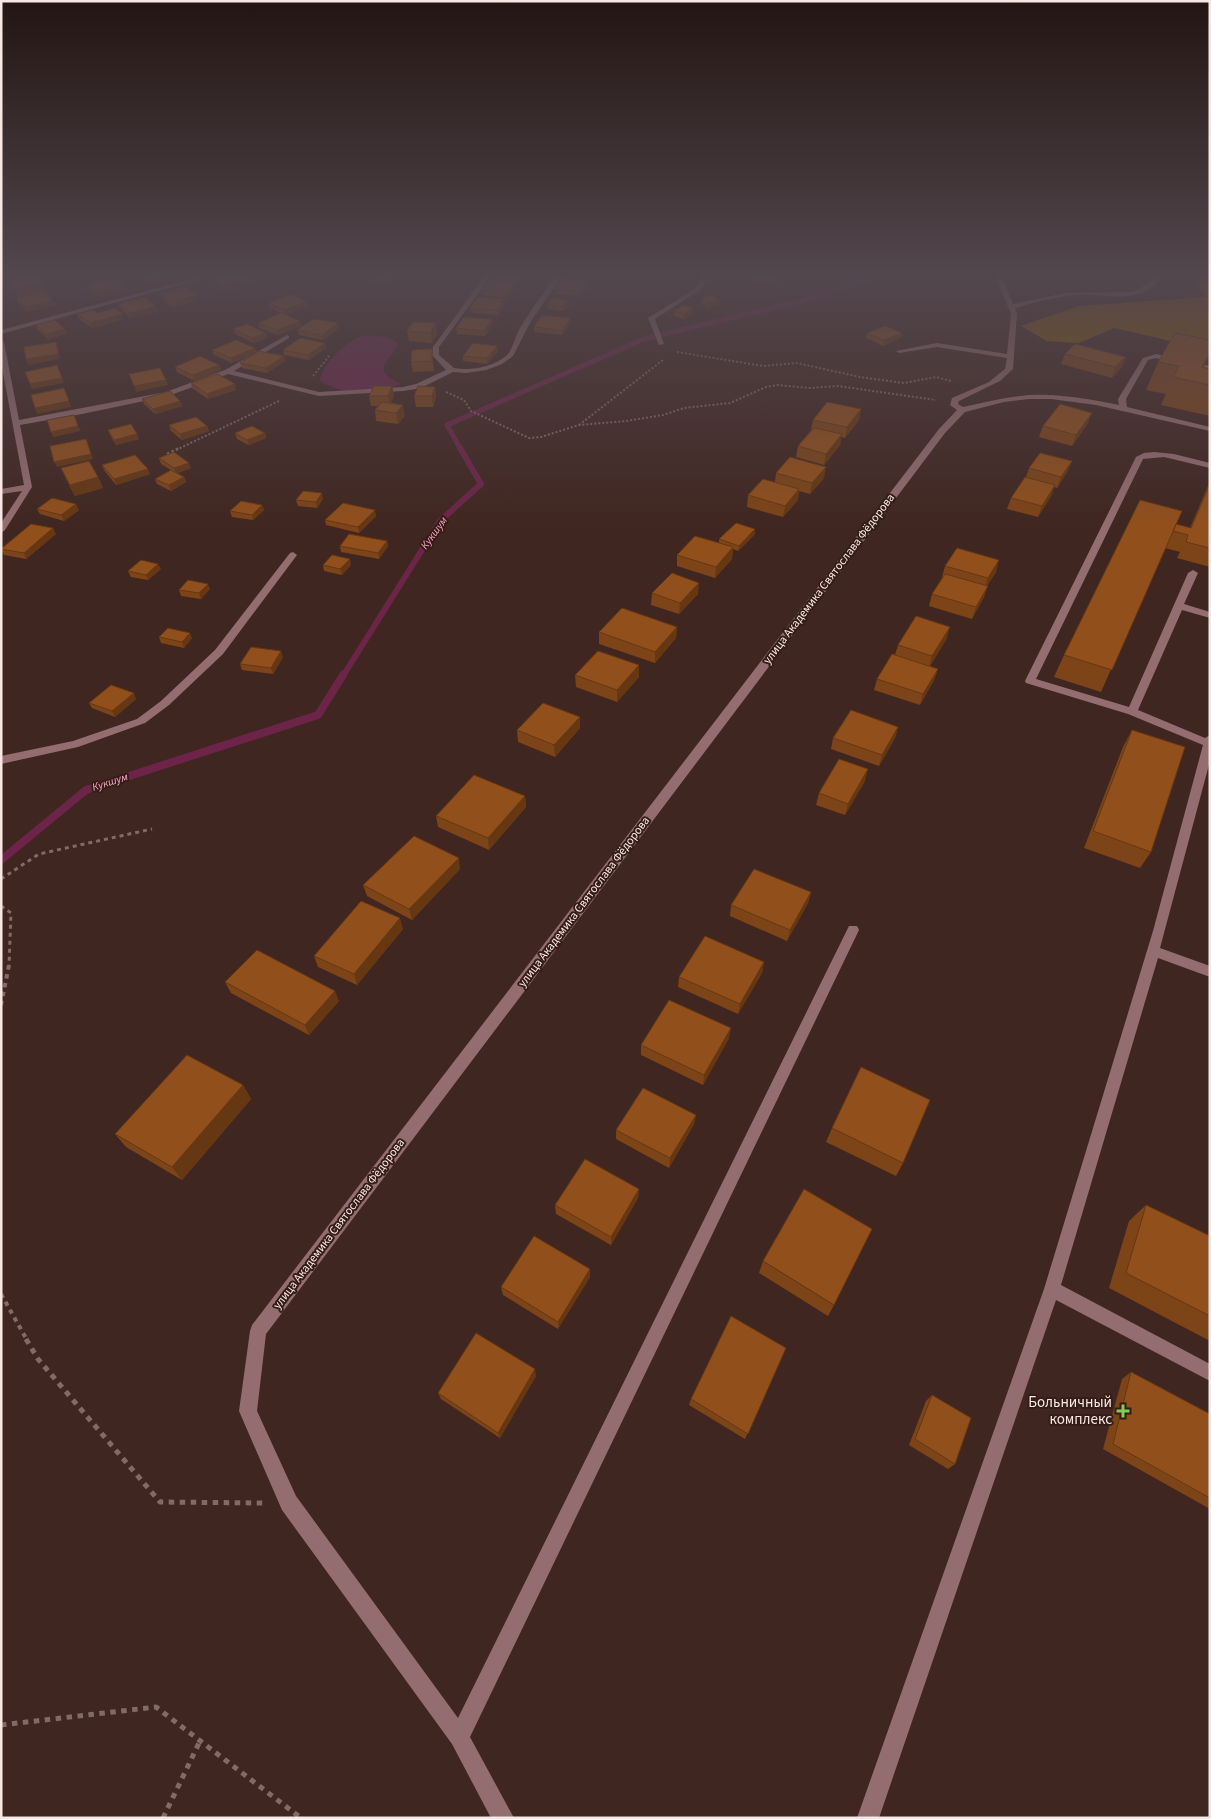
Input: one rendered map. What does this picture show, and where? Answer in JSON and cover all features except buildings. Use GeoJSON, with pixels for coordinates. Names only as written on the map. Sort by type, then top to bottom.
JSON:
{"type":"FeatureCollection","features":[{"type":"Feature","properties":{"kind":"street"},"geometry":{"type":"LineString","coordinates":[[1,530],[28,487],[4,358]]}},
{"type":"Feature","properties":{"kind":"street"},"geometry":{"type":"LineString","coordinates":[[16,423],[141,400],[200,384],[228,372],[252,358]]}},
{"type":"Feature","properties":{"kind":"street"},"geometry":{"type":"LineString","coordinates":[[438,358],[452,370]]}},
{"type":"Feature","properties":{"kind":"street"},"geometry":{"type":"LineString","coordinates":[[228,372],[319,394],[370,393],[402,390],[418,386],[452,370],[474,370],[490,367],[508,358]]}},
{"type":"Feature","properties":{"kind":"street","name":"улица Академика Святослава Фёдорова"},"geometry":{"type":"LineString","coordinates":[[289,1503],[248,1411],[258,1331],[942,431],[959,405],[977,388],[993,383],[1005,374],[1008,370],[1009,358]]}},
{"type":"Feature","properties":{"kind":"street"},"geometry":{"type":"LineString","coordinates":[[1124,409],[1122,399],[1145,359],[1149,358]]}},
{"type":"Feature","properties":{"kind":"street"},"geometry":{"type":"LineString","coordinates":[[1164,358],[1210,368]]}},
{"type":"Feature","properties":{"kind":"street"},"geometry":{"type":"LineString","coordinates":[[959,405],[1027,397],[1047,397],[1124,409],[1210,429]]}},
{"type":"Feature","properties":{"kind":"street"},"geometry":{"type":"LineString","coordinates":[[868,1818],[1052,1289],[1152,950],[1209,741],[1132,712],[1030,681],[1140,457],[1146,453],[1157,454],[1210,466]]}},
{"type":"Feature","properties":{"kind":"street"},"geometry":{"type":"LineString","coordinates":[[1,492],[28,487]]}},
{"type":"Feature","properties":{"kind":"street"},"geometry":{"type":"LineString","coordinates":[[1,760],[74,744],[116,731],[141,720],[165,703],[219,652],[293,555]]}},
{"type":"Feature","properties":{"kind":"street"},"geometry":{"type":"LineString","coordinates":[[1132,712],[1193,573]]}},
{"type":"Feature","properties":{"kind":"street"},"geometry":{"type":"LineString","coordinates":[[1179,606],[1210,615]]}},
{"type":"Feature","properties":{"kind":"street"},"geometry":{"type":"LineString","coordinates":[[459,1737],[853,930]]}},
{"type":"Feature","properties":{"kind":"street"},"geometry":{"type":"LineString","coordinates":[[1152,950],[1210,972]]}},
{"type":"Feature","properties":{"kind":"street"},"geometry":{"type":"LineString","coordinates":[[1052,1289],[1210,1373]]}},
{"type":"Feature","properties":{"kind":"street"},"geometry":{"type":"LineString","coordinates":[[289,1503],[459,1737],[503,1818]]}},
{"type":"Feature","properties":{"kind":"path"},"geometry":{"type":"LineString","coordinates":[[167,454],[302,390],[328,358]]}},
{"type":"Feature","properties":{"kind":"path"},"geometry":{"type":"LineString","coordinates":[[580,425],[666,358]]}},
{"type":"Feature","properties":{"kind":"path"},"geometry":{"type":"LineString","coordinates":[[711,358],[763,366],[797,363],[860,377],[904,383],[936,377],[977,388]]}},
{"type":"Feature","properties":{"kind":"path"},"geometry":{"type":"LineString","coordinates":[[471,411],[529,438],[541,437],[580,425],[626,421],[663,415],[684,408],[730,403],[766,387],[777,385],[810,388],[838,386],[959,405]]}},
{"type":"Feature","properties":{"kind":"path"},"geometry":{"type":"LineString","coordinates":[[1,879],[39,854],[152,829]]}},
{"type":"Feature","properties":{"kind":"path"},"geometry":{"type":"LineString","coordinates":[[1,906],[12,913],[9,964],[1,1005]]}},
{"type":"Feature","properties":{"kind":"path"},"geometry":{"type":"LineString","coordinates":[[1,1294],[38,1359],[160,1502],[289,1503]]}},
{"type":"Feature","properties":{"kind":"path"},"geometry":{"type":"LineString","coordinates":[[1,1725],[156,1706],[301,1818]]}},
{"type":"Feature","properties":{"kind":"path"},"geometry":{"type":"LineString","coordinates":[[163,1818],[200,1741]]}},
{"type":"Feature","properties":{"kind":"shaded area"},"geometry":{"type":"Polygon","coordinates":[[[389,358],[384,365],[386,374],[401,384],[382,390],[360,392],[338,389],[320,380],[331,359],[389,358]]]}},
{"type":"Feature","properties":{"kind":"waterway","name":"Кукшум"},"geometry":{"type":"LineString","coordinates":[[461,450],[447,425],[601,358]]}},
{"type":"Feature","properties":{"kind":"waterway","name":"Кукшум"},"geometry":{"type":"LineString","coordinates":[[343,676],[440,521],[481,484],[460,448]]}},
{"type":"Feature","properties":{"kind":"waterway","name":"Кукшум"},"geometry":{"type":"LineString","coordinates":[[1,860],[86,790],[318,715],[343,675]]}},
{"type":"Feature","properties":{"kind":"place","name":"Больничный комплекс"},"geometry":{"type":"Point","coordinates":[1123,1411]}}]}
